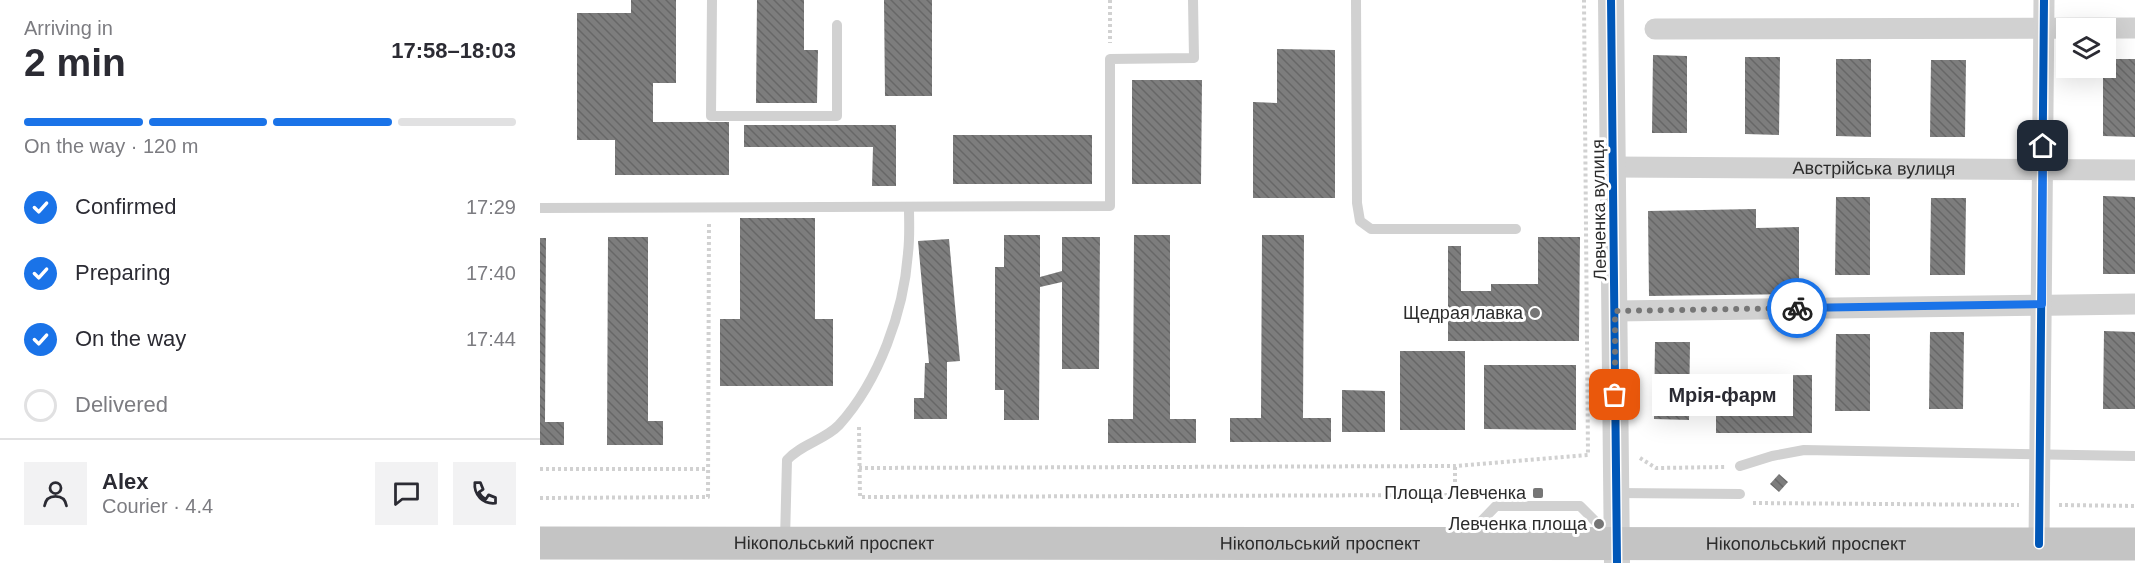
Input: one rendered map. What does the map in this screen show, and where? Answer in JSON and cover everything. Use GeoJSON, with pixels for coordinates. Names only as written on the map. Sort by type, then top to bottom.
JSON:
{"type":"FeatureCollection","features":[{"type":"Feature","properties":{"kind":"main road","name":"Нікопольський проспект"},"geometry":{"type":"LineString","coordinates":[[540,543],[785,553],[1459,543],[1617,553],[2135,544]]}},
{"type":"Feature","properties":{"kind":"street","name":"Левченка вулиця"},"geometry":{"type":"LineString","coordinates":[[1611,0],[1617,553]]}},
{"type":"Feature","properties":{"kind":"street"},"geometry":{"type":"LineString","coordinates":[[2039,544],[2044,0]]}},
{"type":"Feature","properties":{"kind":"street"},"geometry":{"type":"LineString","coordinates":[[1655,29],[2135,28]]}},
{"type":"Feature","properties":{"kind":"street","name":"Австрійська вулиця"},"geometry":{"type":"LineString","coordinates":[[1613,166],[2135,170]]}},
{"type":"Feature","properties":{"kind":"street"},"geometry":{"type":"LineString","coordinates":[[1615,311],[2135,304]]}},
{"type":"Feature","properties":{"kind":"lane"},"geometry":{"type":"LineString","coordinates":[[712,0],[711,117],[837,116],[837,26]]}},
{"type":"Feature","properties":{"kind":"lane"},"geometry":{"type":"LineString","coordinates":[[540,208],[1110,206],[1110,59],[1194,58],[1193,0]]}},
{"type":"Feature","properties":{"kind":"lane"},"geometry":{"type":"LineString","coordinates":[[1356,0],[1357,203],[1360,221],[1371,229],[1516,229]]}},
{"type":"Feature","properties":{"kind":"lane"},"geometry":{"type":"LineString","coordinates":[[785,553],[787,460],[794,452],[837,427],[859,401],[885,349],[902,294],[908,254],[909,207]]}},
{"type":"Feature","properties":{"kind":"lane"},"geometry":{"type":"LineString","coordinates":[[1740,466],[1772,456],[1804,450],[2135,456]]}},
{"type":"Feature","properties":{"kind":"lane"},"geometry":{"type":"LineString","coordinates":[[1616,493],[1740,494]]}},
{"type":"Feature","properties":{"kind":"path"},"geometry":{"type":"LineString","coordinates":[[1110,0],[1110,59]]}},
{"type":"Feature","properties":{"kind":"path"},"geometry":{"type":"LineString","coordinates":[[860,468],[1455,466],[1588,455],[1584,0]]}},
{"type":"Feature","properties":{"kind":"path"},"geometry":{"type":"LineString","coordinates":[[540,498],[708,497],[709,207]]}},
{"type":"Feature","properties":{"kind":"path"},"geometry":{"type":"LineString","coordinates":[[859,401],[860,497],[1443,496],[1455,495],[1455,466]]}},
{"type":"Feature","properties":{"kind":"path"},"geometry":{"type":"LineString","coordinates":[[1638,457],[1656,468],[1740,466]]}},
{"type":"Feature","properties":{"kind":"path"},"geometry":{"type":"LineString","coordinates":[[540,469],[708,468]]}},
{"type":"Feature","properties":{"kind":"path"},"geometry":{"type":"LineString","coordinates":[[1753,503],[2135,506]]}},
{"type":"Feature","properties":{"kind":"building"},"geometry":{"type":"Polygon","coordinates":[[[631,0],[676,0],[676,83],[653,83],[653,122],[729,122],[729,175],[615,175],[615,140],[577,140],[577,13],[631,13],[631,0]]]}},
{"type":"Feature","properties":{"kind":"building"},"geometry":{"type":"Polygon","coordinates":[[[757,0],[804,0],[804,50],[818,50],[817,103],[756,103],[757,0]]]}},
{"type":"Feature","properties":{"kind":"building"},"geometry":{"type":"Polygon","coordinates":[[[884,0],[932,0],[932,96],[885,96],[884,0]]]}},
{"type":"Feature","properties":{"kind":"building"},"geometry":{"type":"Polygon","coordinates":[[[1277,49],[1335,50],[1335,198],[1253,198],[1253,102],[1277,103],[1277,49]]]}},
{"type":"Feature","properties":{"kind":"building"},"geometry":{"type":"Polygon","coordinates":[[[1653,55],[1687,56],[1687,133],[1652,133],[1653,55]]]}},
{"type":"Feature","properties":{"kind":"building"},"geometry":{"type":"Polygon","coordinates":[[[1745,57],[1780,57],[1779,135],[1745,134],[1745,57]]]}},
{"type":"Feature","properties":{"kind":"building"},"geometry":{"type":"Polygon","coordinates":[[[1836,59],[1871,59],[1871,137],[1836,136],[1836,59]]]}},
{"type":"Feature","properties":{"kind":"building"},"geometry":{"type":"Polygon","coordinates":[[[2116,59],[2135,59],[2135,137],[2103,136],[2103,78],[2116,78],[2116,59]]]}},
{"type":"Feature","properties":{"kind":"building"},"geometry":{"type":"Polygon","coordinates":[[[1931,60],[1966,60],[1965,137],[1930,137],[1931,60]]]}},
{"type":"Feature","properties":{"kind":"building"},"geometry":{"type":"Polygon","coordinates":[[[1132,80],[1202,80],[1201,184],[1132,184],[1132,80]]]}},
{"type":"Feature","properties":{"kind":"building"},"geometry":{"type":"Polygon","coordinates":[[[744,125],[896,125],[896,186],[872,186],[873,147],[744,147],[744,125]]]}},
{"type":"Feature","properties":{"kind":"building"},"geometry":{"type":"Polygon","coordinates":[[[953,135],[1092,135],[1092,184],[953,184],[953,135]]]}},
{"type":"Feature","properties":{"kind":"building"},"geometry":{"type":"Polygon","coordinates":[[[2103,196],[2135,197],[2135,274],[2103,274],[2103,196]]]}},
{"type":"Feature","properties":{"kind":"building"},"geometry":{"type":"Polygon","coordinates":[[[1836,197],[1870,197],[1870,275],[1835,275],[1836,197]]]}},
{"type":"Feature","properties":{"kind":"building"},"geometry":{"type":"Polygon","coordinates":[[[1931,198],[1966,198],[1965,275],[1930,275],[1931,198]]]}},
{"type":"Feature","properties":{"kind":"building"},"geometry":{"type":"Polygon","coordinates":[[[1756,209],[1756,228],[1799,227],[1799,294],[1649,296],[1648,211],[1756,209]]]}},
{"type":"Feature","properties":{"kind":"building"},"geometry":{"type":"Polygon","coordinates":[[[740,218],[815,218],[815,319],[833,319],[833,386],[720,386],[720,319],[740,319],[740,218]]]}},
{"type":"Feature","properties":{"kind":"building"},"geometry":{"type":"Polygon","coordinates":[[[1004,235],[1040,235],[1040,277],[1062,271],[1062,237],[1100,237],[1099,369],[1062,369],[1062,282],[1040,287],[1039,420],[1004,420],[1004,390],[995,390],[995,267],[1004,267],[1004,235]]]}},
{"type":"Feature","properties":{"kind":"building"},"geometry":{"type":"Polygon","coordinates":[[[1134,235],[1170,235],[1170,419],[1196,419],[1196,443],[1108,443],[1108,419],[1133,419],[1134,235]]]}},
{"type":"Feature","properties":{"kind":"building"},"geometry":{"type":"Polygon","coordinates":[[[1262,235],[1304,235],[1303,418],[1331,418],[1331,442],[1230,442],[1230,418],[1261,418],[1262,235]]]}},
{"type":"Feature","properties":{"kind":"building"},"geometry":{"type":"Polygon","coordinates":[[[608,237],[648,237],[648,421],[663,421],[663,445],[607,445],[608,237]]]}},
{"type":"Feature","properties":{"kind":"building"},"geometry":{"type":"Polygon","coordinates":[[[1538,237],[1580,237],[1579,341],[1448,341],[1448,246],[1461,246],[1461,291],[1491,291],[1491,284],[1538,284],[1538,237]]]}},
{"type":"Feature","properties":{"kind":"building"},"geometry":{"type":"Polygon","coordinates":[[[540,238],[546,238],[545,422],[564,422],[564,445],[540,445],[540,238]]]}},
{"type":"Feature","properties":{"kind":"building"},"geometry":{"type":"Polygon","coordinates":[[[949,239],[960,361],[947,362],[947,419],[914,419],[914,398],[924,398],[925,363],[929,363],[918,241],[949,239]]]}},
{"type":"Feature","properties":{"kind":"building"},"geometry":{"type":"Polygon","coordinates":[[[2104,331],[2135,332],[2135,409],[2103,409],[2104,331]]]}},
{"type":"Feature","properties":{"kind":"building"},"geometry":{"type":"Polygon","coordinates":[[[1930,332],[1964,332],[1963,409],[1929,409],[1930,332]]]}},
{"type":"Feature","properties":{"kind":"building"},"geometry":{"type":"Polygon","coordinates":[[[1836,334],[1870,334],[1870,411],[1835,411],[1836,334]]]}},
{"type":"Feature","properties":{"kind":"building"},"geometry":{"type":"Polygon","coordinates":[[[1655,342],[1690,342],[1689,420],[1654,419],[1655,342]]]}},
{"type":"Feature","properties":{"kind":"building"},"geometry":{"type":"Polygon","coordinates":[[[1400,351],[1465,351],[1465,430],[1400,430],[1400,351]]]}},
{"type":"Feature","properties":{"kind":"building"},"geometry":{"type":"Polygon","coordinates":[[[1484,365],[1576,365],[1576,430],[1484,429],[1484,365]]]}},
{"type":"Feature","properties":{"kind":"building"},"geometry":{"type":"Polygon","coordinates":[[[1812,375],[1812,433],[1716,433],[1716,376],[1812,375]]]}},
{"type":"Feature","properties":{"kind":"building"},"geometry":{"type":"Polygon","coordinates":[[[1342,390],[1385,391],[1385,432],[1342,432],[1342,390]]]}},
{"type":"Feature","properties":{"kind":"building"},"geometry":{"type":"Polygon","coordinates":[[[1779,474],[1788,482],[1779,492],[1770,484],[1779,474]]]}},
{"type":"Feature","properties":{"kind":"cycle path"},"geometry":{"type":"LineString","coordinates":[[1611,0],[1617,563]]}},
{"type":"Feature","properties":{"kind":"cycle path"},"geometry":{"type":"LineString","coordinates":[[2039,544],[2044,0]]}},
{"type":"Feature","properties":{"kind":"way so far"},"geometry":{"type":"LineString","coordinates":[[1615,395],[1615,311],[1797,308]]}},
{"type":"Feature","properties":{"kind":"place","name":"Щедрая лавка"},"geometry":{"type":"Point","coordinates":[1535,313]}},
{"type":"Feature","properties":{"kind":"place","name":"Мрія-фарм"},"geometry":{"type":"Point","coordinates":[1615,395]}},
{"type":"Feature","properties":{"kind":"place","name":"Площа Левченка"},"geometry":{"type":"Point","coordinates":[1538,493]}},
{"type":"Feature","properties":{"kind":"place","name":"Левченка площа"},"geometry":{"type":"Point","coordinates":[1599,524]}},
{"type":"Feature","properties":{"kind":"route"},"geometry":{"type":"LineString","coordinates":[[1797,308],[2042,304],[2043,146]]}}]}
